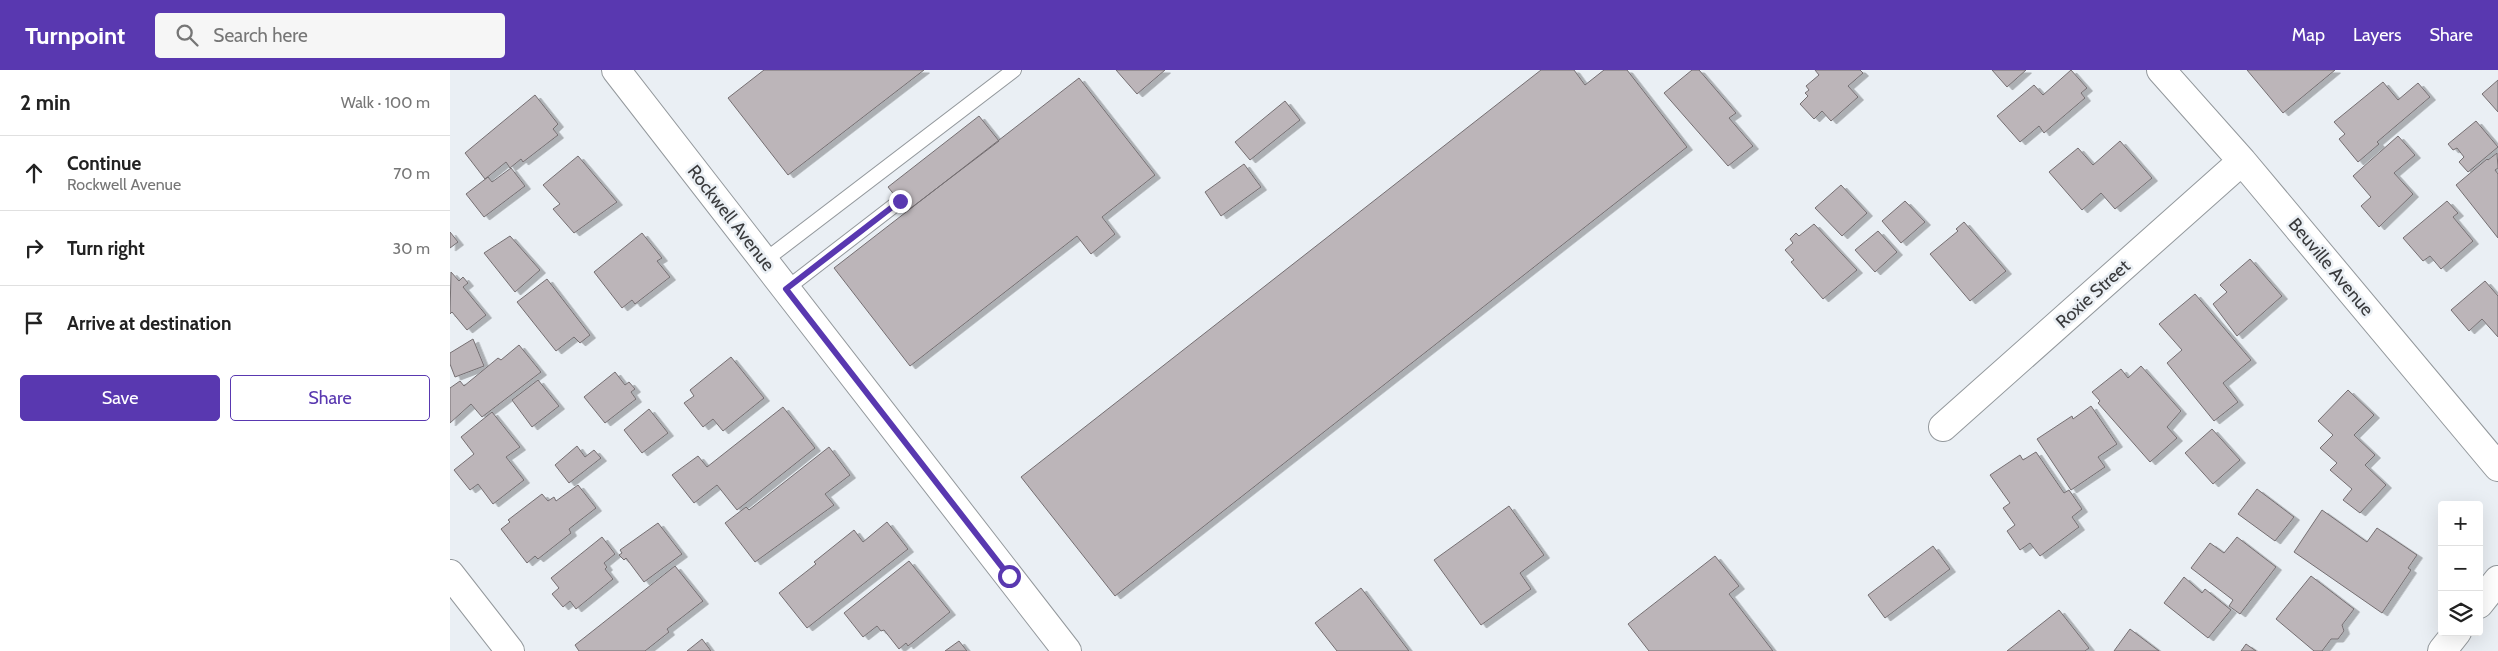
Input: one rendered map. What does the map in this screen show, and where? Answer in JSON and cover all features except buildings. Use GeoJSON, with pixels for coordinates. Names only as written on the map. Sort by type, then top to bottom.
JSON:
{"type":"FeatureCollection","features":[{"type":"Feature","properties":{"kind":"street","name":"Rockwell Avenue"},"geometry":{"type":"LineString","coordinates":[[616,70],[1067,651]]}},
{"type":"Feature","properties":{"kind":"street","name":"Beuville Avenue"},"geometry":{"type":"LineString","coordinates":[[2161,70],[2242,161],[2498,467]]}},
{"type":"Feature","properties":{"kind":"street","name":"Roxie Street"},"geometry":{"type":"LineString","coordinates":[[1943,427],[2242,161]]}},
{"type":"Feature","properties":{"kind":"street"},"geometry":{"type":"LineString","coordinates":[[450,574],[510,651]]}},
{"type":"Feature","properties":{"kind":"street"},"geometry":{"type":"LineString","coordinates":[[2483,599],[2498,580]]}},
{"type":"Feature","properties":{"kind":"street"},"geometry":{"type":"LineString","coordinates":[[2442,651],[2454,636]]}},
{"type":"Feature","properties":{"kind":"lane"},"geometry":{"type":"LineString","coordinates":[[764,261],[1014,70]]}},
{"type":"Feature","properties":{"kind":"lane"},"geometry":{"type":"LineString","coordinates":[[786,289],[900,201]]}},
{"type":"Feature","properties":{"kind":"route"},"geometry":{"type":"LineString","coordinates":[[900,201],[786,289],[1009,576]]}}]}
